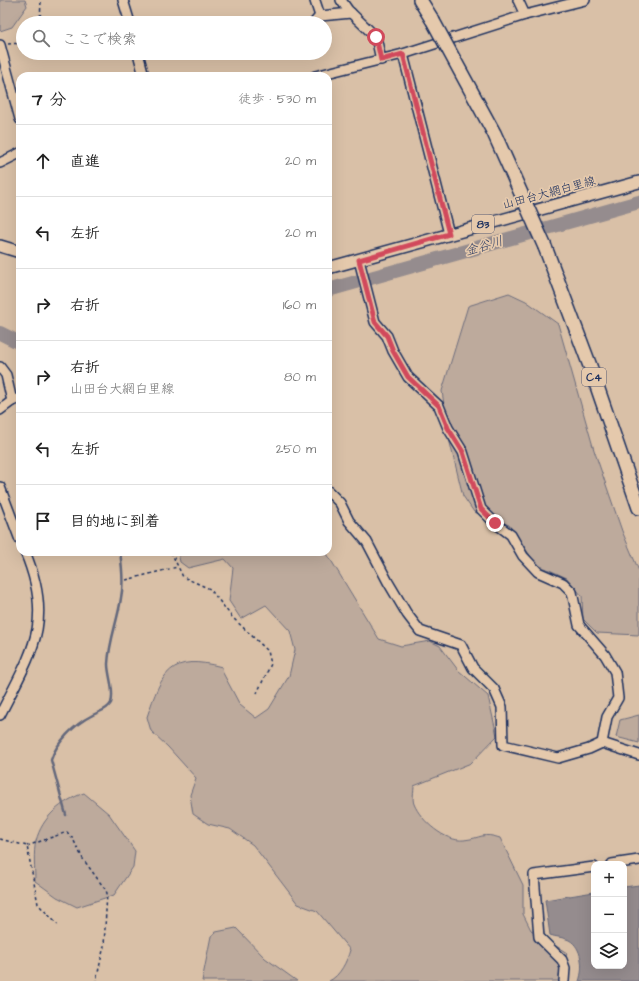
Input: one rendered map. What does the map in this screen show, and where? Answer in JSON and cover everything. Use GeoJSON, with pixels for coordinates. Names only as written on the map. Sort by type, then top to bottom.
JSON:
{"type":"FeatureCollection","features":[{"type":"Feature","properties":{"kind":"highway","name":"C4"},"geometry":{"type":"LineString","coordinates":[[420,0],[494,133],[545,247],[587,358],[639,508]]}},
{"type":"Feature","properties":{"kind":"main road","name":"山田台大網白里線"},"geometry":{"type":"LineString","coordinates":[[332,267],[639,182]]}},
{"type":"Feature","properties":{"kind":"main road"},"geometry":{"type":"LineString","coordinates":[[0,246],[16,251]]}},
{"type":"Feature","properties":{"kind":"street"},"geometry":{"type":"LineString","coordinates":[[123,0],[128,16]]}},
{"type":"Feature","properties":{"kind":"street"},"geometry":{"type":"LineString","coordinates":[[341,0],[351,13],[376,37],[381,60]]}},
{"type":"Feature","properties":{"kind":"street"},"geometry":{"type":"LineString","coordinates":[[518,0],[525,15]]}},
{"type":"Feature","properties":{"kind":"street"},"geometry":{"type":"LineString","coordinates":[[332,72],[403,54],[525,15],[585,0]]}},
{"type":"Feature","properties":{"kind":"street"},"geometry":{"type":"LineString","coordinates":[[315,1],[317,16]]}},
{"type":"Feature","properties":{"kind":"street"},"geometry":{"type":"LineString","coordinates":[[332,17],[351,13]]}},
{"type":"Feature","properties":{"kind":"street"},"geometry":{"type":"LineString","coordinates":[[4,44],[16,100]]}},
{"type":"Feature","properties":{"kind":"street"},"geometry":{"type":"LineString","coordinates":[[403,54],[449,234]]}},
{"type":"Feature","properties":{"kind":"street"},"geometry":{"type":"LineString","coordinates":[[140,60],[143,72]]}},
{"type":"Feature","properties":{"kind":"street"},"geometry":{"type":"LineString","coordinates":[[0,163],[16,154]]}},
{"type":"Feature","properties":{"kind":"street"},"geometry":{"type":"LineString","coordinates":[[359,260],[375,322],[387,336],[393,351],[408,377],[439,406],[448,428],[463,452],[481,509],[495,523],[511,535],[523,556],[538,572],[562,583],[572,592],[580,625],[605,655],[615,672],[618,698],[606,717],[602,743]]}},
{"type":"Feature","properties":{"kind":"street"},"geometry":{"type":"LineString","coordinates":[[0,367],[6,375],[16,400],[0,410]]}},
{"type":"Feature","properties":{"kind":"street"},"geometry":{"type":"LineString","coordinates":[[0,487],[16,529]]}},
{"type":"Feature","properties":{"kind":"street"},"geometry":{"type":"LineString","coordinates":[[332,495],[340,503],[349,521],[367,542],[392,588],[420,631],[461,645],[473,668],[494,689],[502,707],[503,745],[558,758],[589,749],[602,743],[639,756]]}},
{"type":"Feature","properties":{"kind":"street"},"geometry":{"type":"LineString","coordinates":[[1,711],[33,649],[38,628],[38,594],[26,556]]}},
{"type":"Feature","properties":{"kind":"street"},"geometry":{"type":"LineString","coordinates":[[627,862],[639,860]]}},
{"type":"Feature","properties":{"kind":"street"},"geometry":{"type":"LineString","coordinates":[[564,981],[565,968],[562,960],[539,937],[534,875],[591,866]]}},
{"type":"Feature","properties":{"kind":"path"},"geometry":{"type":"LineString","coordinates":[[40,16],[41,0]]}},
{"type":"Feature","properties":{"kind":"path"},"geometry":{"type":"LineString","coordinates":[[4,44],[16,43]]}},
{"type":"Feature","properties":{"kind":"path"},"geometry":{"type":"LineString","coordinates":[[172,556],[176,567],[183,577],[210,589],[232,617],[268,651],[271,664],[257,693]]}},
{"type":"Feature","properties":{"kind":"path"},"geometry":{"type":"LineString","coordinates":[[126,580],[176,567]]}},
{"type":"Feature","properties":{"kind":"path"},"geometry":{"type":"LineString","coordinates":[[0,839],[27,846],[67,832],[83,859],[106,889],[104,946],[96,981]]}},
{"type":"Feature","properties":{"kind":"path"},"geometry":{"type":"LineString","coordinates":[[27,846],[38,904],[58,925]]}},
{"type":"Feature","properties":{"kind":"shaded area"},"geometry":{"type":"Polygon","coordinates":[[[0,0],[25,0],[27,6],[20,16],[16,16],[16,21],[12,27],[0,31],[0,0]]]}},
{"type":"Feature","properties":{"kind":"shaded area"},"geometry":{"type":"Polygon","coordinates":[[[509,293],[526,301],[558,324],[594,450],[622,531],[639,571],[639,635],[597,633],[583,619],[582,596],[567,578],[536,564],[509,525],[474,512],[463,496],[449,439],[442,391],[468,306],[509,293]]]}},
{"type":"Feature","properties":{"kind":"shaded area"},"geometry":{"type":"Polygon","coordinates":[[[179,556],[328,556],[379,639],[401,646],[430,641],[440,646],[458,670],[488,696],[497,736],[471,763],[414,786],[413,802],[417,811],[434,829],[449,838],[464,840],[485,835],[500,838],[523,885],[523,914],[531,930],[567,953],[559,981],[329,981],[336,976],[342,968],[350,950],[317,911],[298,904],[253,845],[230,829],[208,824],[193,814],[190,795],[196,778],[168,747],[151,731],[147,717],[152,701],[164,678],[171,670],[179,665],[204,663],[222,667],[223,673],[240,705],[256,718],[269,709],[289,676],[295,650],[290,631],[266,605],[241,619],[229,601],[233,568],[225,559],[188,568],[180,562],[179,556]]]}},
{"type":"Feature","properties":{"kind":"shaded area"},"geometry":{"type":"Polygon","coordinates":[[[639,715],[639,743],[616,737],[620,720],[639,715]]]}},
{"type":"Feature","properties":{"kind":"shaded area"},"geometry":{"type":"Polygon","coordinates":[[[84,793],[109,814],[135,851],[133,867],[114,895],[77,907],[57,897],[35,881],[34,861],[36,841],[43,824],[48,817],[68,800],[84,793]]]}},
{"type":"Feature","properties":{"kind":"shaded area"},"geometry":{"type":"Polygon","coordinates":[[[639,885],[639,981],[579,981],[581,976],[581,958],[577,948],[569,940],[550,935],[545,900],[591,892],[591,969],[627,969],[627,887],[639,885]]]}},
{"type":"Feature","properties":{"kind":"shaded area"},"geometry":{"type":"Polygon","coordinates":[[[236,928],[265,958],[297,981],[202,981],[211,936],[216,932],[236,928]]]}},
{"type":"Feature","properties":{"kind":"waterway","name":"金谷川"},"geometry":{"type":"LineString","coordinates":[[332,289],[639,202]]}},
{"type":"Feature","properties":{"kind":"waterway","name":"金谷川"},"geometry":{"type":"LineString","coordinates":[[0,333],[16,341]]}},
{"type":"Feature","properties":{"kind":"waterway"},"geometry":{"type":"LineString","coordinates":[[66,815],[51,760],[57,747],[73,729],[85,719],[104,710],[111,703],[112,689],[108,664],[110,647],[122,593],[120,556]]}},
{"type":"Feature","properties":{"kind":"route"},"geometry":{"type":"LineString","coordinates":[[376,37],[381,60],[403,54],[449,234],[359,260],[375,322],[387,336],[393,351],[401,362],[408,377],[419,389],[434,399],[439,406],[454,440],[463,452],[469,468],[475,494],[481,509],[495,523]]}}]}
